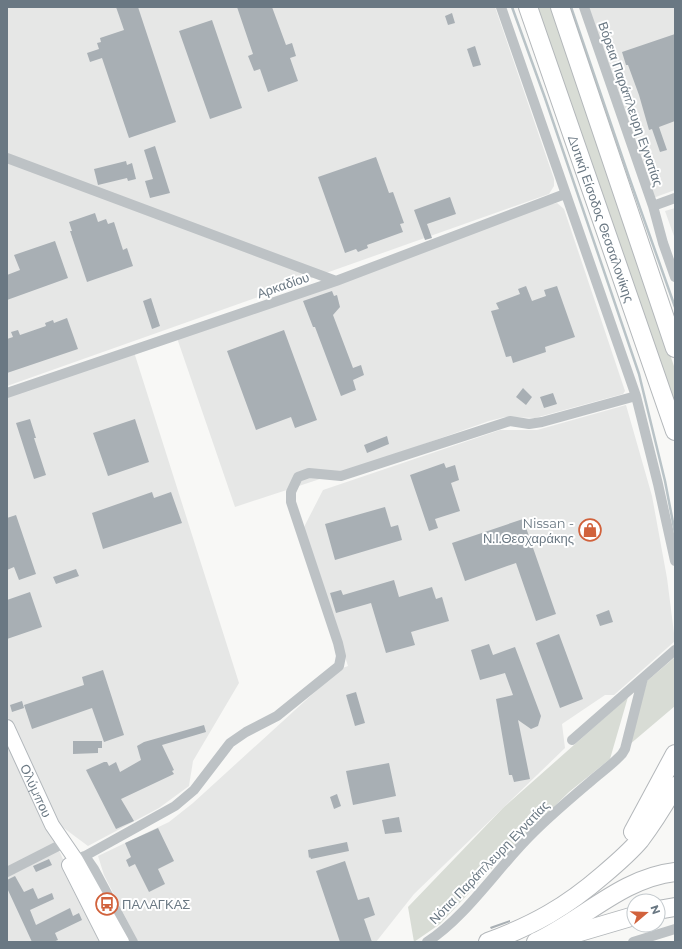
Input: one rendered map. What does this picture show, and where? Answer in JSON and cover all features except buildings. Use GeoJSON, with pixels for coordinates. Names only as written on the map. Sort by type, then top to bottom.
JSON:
{"type":"FeatureCollection","features":[{"type":"Feature","properties":{"kind":"highway","name":"Δυτική Είσοδος Θεσσαλονίκης"},"geometry":{"type":"LineString","coordinates":[[528,7],[675,431]]}},
{"type":"Feature","properties":{"kind":"highway"},"geometry":{"type":"LineString","coordinates":[[560,7],[675,348]]}},
{"type":"Feature","properties":{"kind":"highway"},"geometry":{"type":"LineString","coordinates":[[597,881],[632,834],[675,754]]}},
{"type":"Feature","properties":{"kind":"highway"},"geometry":{"type":"LineString","coordinates":[[488,942],[517,932],[548,916],[571,902],[597,881],[626,856],[640,840],[657,816],[675,786]]}},
{"type":"Feature","properties":{"kind":"highway"},"geometry":{"type":"LineString","coordinates":[[536,942],[624,888],[645,878],[675,872]]}},
{"type":"Feature","properties":{"kind":"highway"},"geometry":{"type":"LineString","coordinates":[[546,942],[626,918]]}},
{"type":"Feature","properties":{"kind":"main road","name":"Ολύμπου"},"geometry":{"type":"LineString","coordinates":[[7,727],[58,838],[77,861]]}},
{"type":"Feature","properties":{"kind":"main road"},"geometry":{"type":"LineString","coordinates":[[77,861],[108,942]]}},
{"type":"Feature","properties":{"kind":"main road"},"geometry":{"type":"LineString","coordinates":[[77,861],[122,942]]}},
{"type":"Feature","properties":{"kind":"street"},"geometry":{"type":"LineString","coordinates":[[501,7],[636,396],[675,561]]}},
{"type":"Feature","properties":{"kind":"street","name":"Βόρεια Παράπλευρη Εγνατίας"},"geometry":{"type":"LineString","coordinates":[[584,7],[653,206],[663,243],[675,277]]}},
{"type":"Feature","properties":{"kind":"street"},"geometry":{"type":"LineString","coordinates":[[7,158],[336,281]]}},
{"type":"Feature","properties":{"kind":"street","name":"Αρκαδίου"},"geometry":{"type":"LineString","coordinates":[[7,393],[336,281],[566,194]]}},
{"type":"Feature","properties":{"kind":"street"},"geometry":{"type":"LineString","coordinates":[[653,206],[675,198]]}},
{"type":"Feature","properties":{"kind":"street"},"geometry":{"type":"LineString","coordinates":[[77,861],[175,806],[194,790],[230,744],[246,732],[278,716],[339,666],[341,656],[338,643],[291,502],[291,492],[298,477],[309,473],[342,476],[510,421],[529,424],[542,422],[636,396]]}},
{"type":"Feature","properties":{"kind":"street"},"geometry":{"type":"LineString","coordinates":[[572,740],[675,650]]}},
{"type":"Feature","properties":{"kind":"street","name":"Νότια Παράπλευρη Εγνατίας"},"geometry":{"type":"LineString","coordinates":[[426,942],[453,921],[532,834],[622,754],[625,749],[643,678]]}},
{"type":"Feature","properties":{"kind":"street"},"geometry":{"type":"LineString","coordinates":[[7,872],[58,838]]}},
{"type":"Feature","properties":{"kind":"street"},"geometry":{"type":"LineString","coordinates":[[77,861],[94,869],[133,942]]}},
{"type":"Feature","properties":{"kind":"street"},"geometry":{"type":"LineString","coordinates":[[633,942],[675,929]]}},
{"type":"Feature","properties":{"kind":"shaded area"},"geometry":{"type":"Polygon","coordinates":[[[7,7],[495,7],[554,179],[554,186],[549,194],[7,386],[7,7]]]}},
{"type":"Feature","properties":{"kind":"shaded area"},"geometry":{"type":"Polygon","coordinates":[[[538,7],[551,7],[675,369],[675,415],[538,7]]]}},
{"type":"Feature","properties":{"kind":"shaded area"},"geometry":{"type":"Polygon","coordinates":[[[588,7],[675,7],[675,190],[653,198],[588,7]]]}},
{"type":"Feature","properties":{"kind":"shaded area"},"geometry":{"type":"Polygon","coordinates":[[[557,203],[564,209],[625,391],[623,394],[535,418],[505,417],[489,421],[399,453],[235,507],[177,338],[547,205],[557,203]]]}},
{"type":"Feature","properties":{"kind":"shaded area"},"geometry":{"type":"Polygon","coordinates":[[[675,208],[675,239],[665,211],[675,208]]]}},
{"type":"Feature","properties":{"kind":"shaded area"},"geometry":{"type":"Polygon","coordinates":[[[134,352],[239,683],[193,761],[189,786],[159,808],[88,846],[57,823],[7,716],[7,396],[134,352]]]}},
{"type":"Feature","properties":{"kind":"shaded area"},"geometry":{"type":"Polygon","coordinates":[[[626,405],[652,496],[667,578],[675,641],[614,695],[605,695],[562,724],[565,748],[414,894],[376,942],[138,942],[104,875],[98,856],[169,822],[193,803],[340,669],[348,666],[303,529],[323,490],[500,430],[537,430],[626,405]]]}},
{"type":"Feature","properties":{"kind":"shaded area"},"geometry":{"type":"Polygon","coordinates":[[[675,657],[675,706],[629,745],[647,681],[675,657]]]}},
{"type":"Feature","properties":{"kind":"shaded area"},"geometry":{"type":"Polygon","coordinates":[[[628,697],[610,759],[569,792],[496,864],[440,924],[414,942],[408,907],[503,808],[628,697]]]}},
{"type":"Feature","properties":{"kind":"shaded area"},"geometry":{"type":"Polygon","coordinates":[[[7,730],[32,794],[55,841],[99,942],[7,942],[7,730]]]}},
{"type":"Feature","properties":{"kind":"waterway"},"geometry":{"type":"LineString","coordinates":[[512,7],[545,98],[639,374],[665,481],[675,533]]}},
{"type":"Feature","properties":{"kind":"waterway"},"geometry":{"type":"LineString","coordinates":[[571,7],[675,307]]}},
{"type":"Feature","properties":{"kind":"place","name":"Nissan - Ν.Ι.Θεοχαράκης"},"geometry":{"type":"Point","coordinates":[590,530]}},
{"type":"Feature","properties":{"kind":"place","name":"ΠΑΛΑΓΚΑΣ"},"geometry":{"type":"Point","coordinates":[107,904]}}]}
